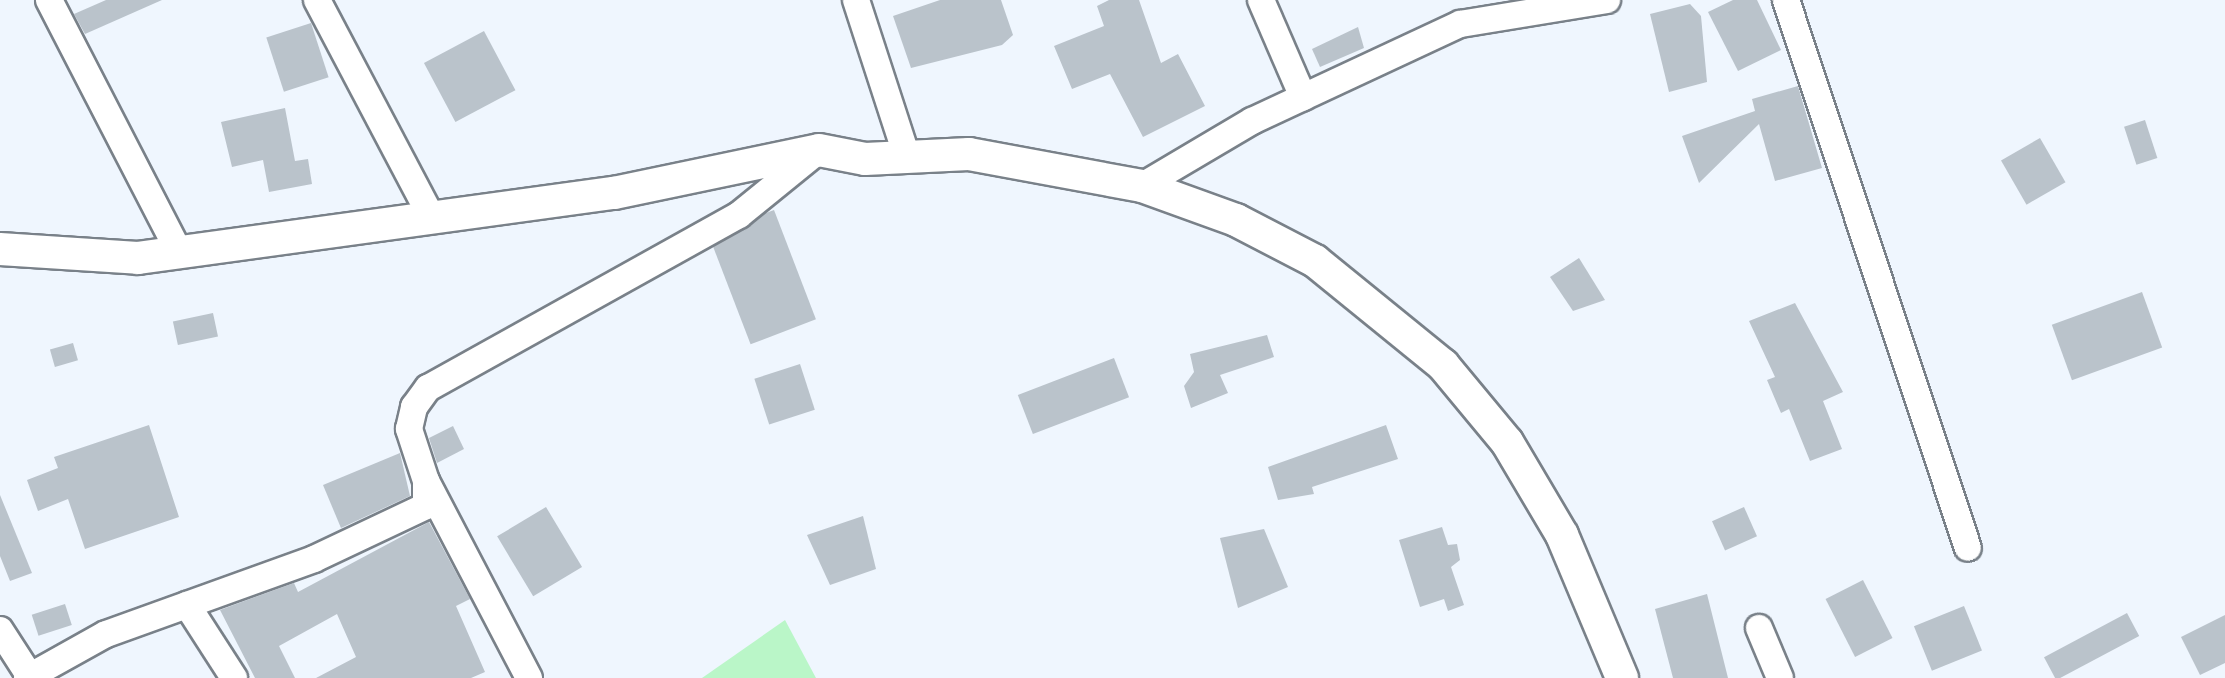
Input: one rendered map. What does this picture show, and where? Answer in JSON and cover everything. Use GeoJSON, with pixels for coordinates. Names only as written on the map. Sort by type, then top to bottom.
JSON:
{"type":"FeatureCollection","features":[{"type":"Feature","properties":{"kind":"main road"},"geometry":{"type":"LineString","coordinates":[[0,249],[69,259],[179,252],[614,193],[819,150],[907,157],[969,154],[1039,163],[1142,186],[1236,220],[1315,261],[1443,365],[1507,442],[1562,535],[1622,678]]}},
{"type":"Feature","properties":{"kind":"street"},"geometry":{"type":"LineString","coordinates":[[49,0],[179,252]]}},
{"type":"Feature","properties":{"kind":"street"},"geometry":{"type":"LineString","coordinates":[[317,0],[432,218]]}},
{"type":"Feature","properties":{"kind":"street"},"geometry":{"type":"LineString","coordinates":[[856,0],[907,157]]}},
{"type":"Feature","properties":{"kind":"street"},"geometry":{"type":"LineString","coordinates":[[1261,0],[1303,97]]}},
{"type":"Feature","properties":{"kind":"street"},"geometry":{"type":"LineString","coordinates":[[1142,186],[1303,97],[1460,24],[1607,0]]}},
{"type":"Feature","properties":{"kind":"street"},"geometry":{"type":"LineString","coordinates":[[1786,0],[1968,548]]}},
{"type":"Feature","properties":{"kind":"street"},"geometry":{"type":"LineString","coordinates":[[529,678],[426,481],[409,429],[428,388],[739,215],[819,150]]}},
{"type":"Feature","properties":{"kind":"street"},"geometry":{"type":"LineString","coordinates":[[0,630],[28,676],[106,634],[314,559],[426,506],[426,481]]}},
{"type":"Feature","properties":{"kind":"street"},"geometry":{"type":"LineString","coordinates":[[187,605],[234,678]]}},
{"type":"Feature","properties":{"kind":"street"},"geometry":{"type":"LineString","coordinates":[[1759,628],[1780,678]]}},
{"type":"Feature","properties":{"kind":"green space"},"geometry":{"type":"Polygon","coordinates":[[[785,620],[816,678],[702,678],[785,620]]]}},
{"type":"Feature","properties":{"kind":"building"},"geometry":{"type":"Polygon","coordinates":[[[106,0],[162,0],[85,34],[74,14],[106,0]]]}},
{"type":"Feature","properties":{"kind":"building"},"geometry":{"type":"Polygon","coordinates":[[[940,0],[1001,0],[1013,35],[1002,45],[911,68],[893,16],[940,0]]]}},
{"type":"Feature","properties":{"kind":"building"},"geometry":{"type":"Polygon","coordinates":[[[1109,0],[1139,0],[1161,63],[1178,54],[1205,106],[1143,137],[1110,74],[1072,89],[1054,46],[1104,26],[1097,6],[1109,0]]]}},
{"type":"Feature","properties":{"kind":"building"},"geometry":{"type":"Polygon","coordinates":[[[1733,0],[1757,0],[1781,50],[1738,71],[1708,12],[1733,0]]]}},
{"type":"Feature","properties":{"kind":"building"},"geometry":{"type":"Polygon","coordinates":[[[1690,4],[1701,16],[1707,82],[1669,92],[1650,14],[1690,4]]]}},
{"type":"Feature","properties":{"kind":"building"},"geometry":{"type":"Polygon","coordinates":[[[311,23],[329,77],[284,92],[266,38],[311,23]]]}},
{"type":"Feature","properties":{"kind":"building"},"geometry":{"type":"Polygon","coordinates":[[[1358,27],[1364,48],[1320,67],[1312,49],[1358,27]]]}},
{"type":"Feature","properties":{"kind":"building"},"geometry":{"type":"Polygon","coordinates":[[[484,31],[515,90],[455,122],[424,63],[484,31]]]}},
{"type":"Feature","properties":{"kind":"building"},"geometry":{"type":"Polygon","coordinates":[[[1798,86],[1822,168],[1775,181],[1759,124],[1699,183],[1682,136],[1755,111],[1752,99],[1798,86]]]}},
{"type":"Feature","properties":{"kind":"building"},"geometry":{"type":"Polygon","coordinates":[[[285,108],[295,161],[308,159],[312,184],[269,192],[263,160],[232,167],[221,122],[285,108]]]}},
{"type":"Feature","properties":{"kind":"building"},"geometry":{"type":"Polygon","coordinates":[[[2145,120],[2157,158],[2136,165],[2124,127],[2145,120]]]}},
{"type":"Feature","properties":{"kind":"building"},"geometry":{"type":"Polygon","coordinates":[[[2040,138],[2066,182],[2027,205],[2001,160],[2040,138]]]}},
{"type":"Feature","properties":{"kind":"building"},"geometry":{"type":"Polygon","coordinates":[[[774,210],[816,319],[751,344],[709,235],[774,210]]]}},
{"type":"Feature","properties":{"kind":"building"},"geometry":{"type":"Polygon","coordinates":[[[1579,258],[1605,300],[1573,311],[1550,277],[1579,258]]]}},
{"type":"Feature","properties":{"kind":"building"},"geometry":{"type":"Polygon","coordinates":[[[2142,292],[2162,347],[2072,380],[2052,325],[2142,292]]]}},
{"type":"Feature","properties":{"kind":"building"},"geometry":{"type":"Polygon","coordinates":[[[1795,303],[1843,392],[1823,401],[1842,449],[1810,461],[1789,409],[1781,413],[1767,380],[1775,377],[1749,321],[1795,303]]]}},
{"type":"Feature","properties":{"kind":"building"},"geometry":{"type":"Polygon","coordinates":[[[213,313],[218,336],[178,345],[173,322],[213,313]]]}},
{"type":"Feature","properties":{"kind":"building"},"geometry":{"type":"Polygon","coordinates":[[[1267,335],[1274,357],[1220,375],[1228,393],[1191,408],[1184,386],[1194,372],[1190,354],[1267,335]]]}},
{"type":"Feature","properties":{"kind":"building"},"geometry":{"type":"Polygon","coordinates":[[[73,343],[78,360],[55,367],[50,350],[73,343]]]}},
{"type":"Feature","properties":{"kind":"building"},"geometry":{"type":"Polygon","coordinates":[[[1114,358],[1129,397],[1033,434],[1018,395],[1114,358]]]}},
{"type":"Feature","properties":{"kind":"building"},"geometry":{"type":"Polygon","coordinates":[[[800,364],[815,410],[769,424],[754,379],[800,364]]]}},
{"type":"Feature","properties":{"kind":"building"},"geometry":{"type":"Polygon","coordinates":[[[149,425],[179,517],[85,549],[68,499],[38,511],[27,480],[58,468],[54,457],[149,425]]]}},
{"type":"Feature","properties":{"kind":"building"},"geometry":{"type":"Polygon","coordinates":[[[1386,425],[1398,459],[1312,487],[1314,494],[1278,500],[1268,467],[1386,425]]]}},
{"type":"Feature","properties":{"kind":"building"},"geometry":{"type":"Polygon","coordinates":[[[453,426],[464,449],[437,463],[429,438],[453,426]]]}},
{"type":"Feature","properties":{"kind":"building"},"geometry":{"type":"Polygon","coordinates":[[[400,453],[410,496],[341,528],[323,485],[400,453]]]}},
{"type":"Feature","properties":{"kind":"building"},"geometry":{"type":"Polygon","coordinates":[[[0,495],[32,573],[10,581],[0,556],[0,495]]]}},
{"type":"Feature","properties":{"kind":"building"},"geometry":{"type":"Polygon","coordinates":[[[546,507],[582,567],[533,596],[497,536],[546,507]]]}},
{"type":"Feature","properties":{"kind":"building"},"geometry":{"type":"Polygon","coordinates":[[[1744,507],[1757,536],[1725,550],[1712,521],[1744,507]]]}},
{"type":"Feature","properties":{"kind":"building"},"geometry":{"type":"Polygon","coordinates":[[[863,516],[876,569],[830,585],[807,535],[863,516]]]}},
{"type":"Feature","properties":{"kind":"building"},"geometry":{"type":"Polygon","coordinates":[[[429,522],[470,599],[456,606],[485,672],[471,678],[316,678],[356,657],[337,614],[279,646],[295,678],[255,678],[220,610],[294,583],[298,592],[429,522]]]}},
{"type":"Feature","properties":{"kind":"building"},"geometry":{"type":"Polygon","coordinates":[[[1442,527],[1448,545],[1457,544],[1460,560],[1451,567],[1464,605],[1448,611],[1444,599],[1420,607],[1399,540],[1442,527]]]}},
{"type":"Feature","properties":{"kind":"building"},"geometry":{"type":"Polygon","coordinates":[[[1264,529],[1288,587],[1238,608],[1220,538],[1264,529]]]}},
{"type":"Feature","properties":{"kind":"building"},"geometry":{"type":"Polygon","coordinates":[[[1863,580],[1893,638],[1855,657],[1826,599],[1863,580]]]}},
{"type":"Feature","properties":{"kind":"building"},"geometry":{"type":"Polygon","coordinates":[[[1707,594],[1728,678],[1673,678],[1655,609],[1707,594]]]}},
{"type":"Feature","properties":{"kind":"building"},"geometry":{"type":"Polygon","coordinates":[[[65,604],[72,625],[39,636],[32,615],[65,604]]]}},
{"type":"Feature","properties":{"kind":"building"},"geometry":{"type":"Polygon","coordinates":[[[1964,606],[1982,651],[1932,671],[1914,626],[1964,606]]]}},
{"type":"Feature","properties":{"kind":"building"},"geometry":{"type":"Polygon","coordinates":[[[2127,613],[2139,636],[2060,678],[2055,678],[2044,657],[2127,613]]]}},
{"type":"Feature","properties":{"kind":"building"},"geometry":{"type":"Polygon","coordinates":[[[2225,615],[2225,663],[2200,675],[2181,637],[2225,615]]]}}]}
